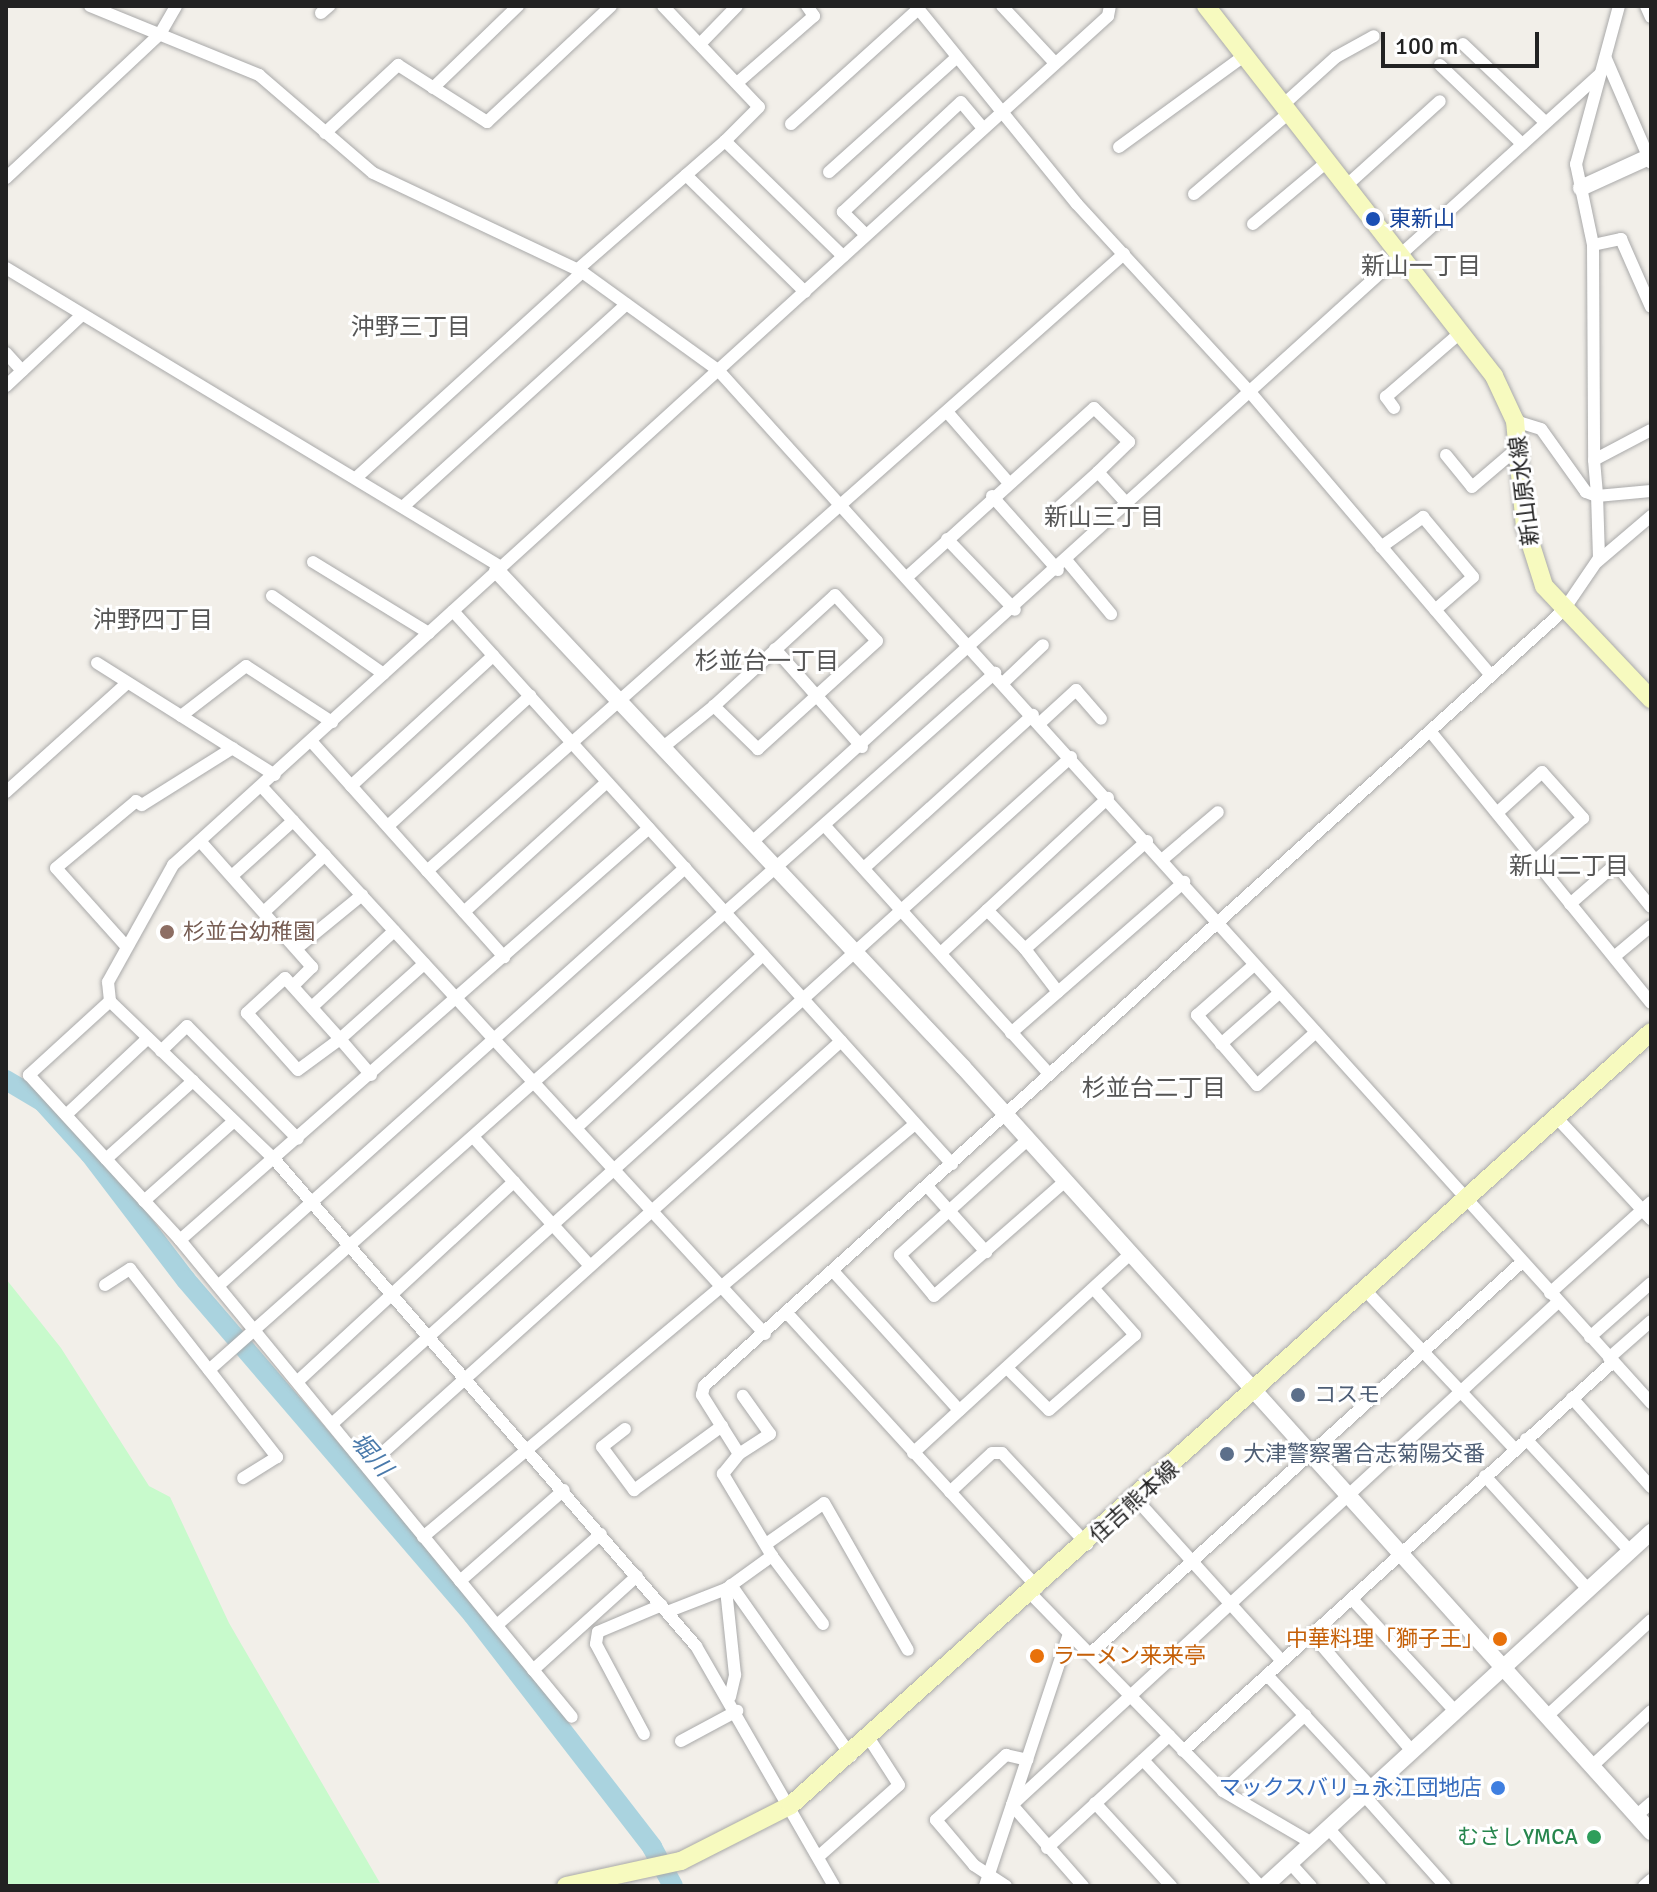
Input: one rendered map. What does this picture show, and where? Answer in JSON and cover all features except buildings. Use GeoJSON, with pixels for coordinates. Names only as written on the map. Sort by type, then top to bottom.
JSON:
{"type":"FeatureCollection","features":[{"type":"Feature","properties":{"kind":"main road","name":"新山原水線"},"geometry":{"type":"LineString","coordinates":[[1206,6],[1461,332],[1515,421],[1532,557],[1563,611],[1651,699]]}},
{"type":"Feature","properties":{"kind":"main road","name":"住吉熊本線"},"geometry":{"type":"LineString","coordinates":[[566,1886],[612,1879],[681,1861],[791,1805],[870,1740],[1651,1032]]}},
{"type":"Feature","properties":{"kind":"street"},"geometry":{"type":"LineString","coordinates":[[90,6],[259,75],[373,173],[580,271],[718,370],[1220,921],[1254,965],[1554,1298],[1649,1398]]}},
{"type":"Feature","properties":{"kind":"street"},"geometry":{"type":"LineString","coordinates":[[6,178],[160,34],[176,6]]}},
{"type":"Feature","properties":{"kind":"street"},"geometry":{"type":"LineString","coordinates":[[433,88],[518,6]]}},
{"type":"Feature","properties":{"kind":"street"},"geometry":{"type":"LineString","coordinates":[[325,133],[398,65],[487,122],[611,6]]}},
{"type":"Feature","properties":{"kind":"street"},"geometry":{"type":"LineString","coordinates":[[357,477],[759,107],[663,6]]}},
{"type":"Feature","properties":{"kind":"street"},"geometry":{"type":"LineString","coordinates":[[700,44],[737,6]]}},
{"type":"Feature","properties":{"kind":"street"},"geometry":{"type":"LineString","coordinates":[[737,83],[814,16],[807,6]]}},
{"type":"Feature","properties":{"kind":"street"},"geometry":{"type":"LineString","coordinates":[[1002,6],[1055,63]]}},
{"type":"Feature","properties":{"kind":"street"},"geometry":{"type":"LineString","coordinates":[[834,1886],[733,1706],[664,1609],[527,1446],[275,1160],[110,1001],[108,982],[125,945],[173,865],[1108,16],[1110,6]]}},
{"type":"Feature","properties":{"kind":"street"},"geometry":{"type":"LineString","coordinates":[[1597,562],[1593,245],[1581,188],[1580,135],[1606,59],[1619,6]]}},
{"type":"Feature","properties":{"kind":"street"},"geometry":{"type":"LineString","coordinates":[[1646,6],[1651,17]]}},
{"type":"Feature","properties":{"kind":"street"},"geometry":{"type":"LineString","coordinates":[[791,124],[917,8],[1124,254],[1249,391],[1490,674]]}},
{"type":"Feature","properties":{"kind":"street"},"geometry":{"type":"LineString","coordinates":[[1194,194],[1287,108],[1336,57],[1374,36]]}},
{"type":"Feature","properties":{"kind":"street"},"geometry":{"type":"LineString","coordinates":[[1463,44],[1545,122]]}},
{"type":"Feature","properties":{"kind":"street"},"geometry":{"type":"LineString","coordinates":[[1119,147],[1245,55]]}},
{"type":"Feature","properties":{"kind":"street"},"geometry":{"type":"LineString","coordinates":[[829,172],[956,58]]}},
{"type":"Feature","properties":{"kind":"street"},"geometry":{"type":"LineString","coordinates":[[1581,188],[1650,159],[1606,59]]}},
{"type":"Feature","properties":{"kind":"street"},"geometry":{"type":"LineString","coordinates":[[1440,65],[1522,144]]}},
{"type":"Feature","properties":{"kind":"street"},"geometry":{"type":"LineString","coordinates":[[751,843],[972,649],[1249,391],[1600,74]]}},
{"type":"Feature","properties":{"kind":"street"},"geometry":{"type":"LineString","coordinates":[[1347,185],[1440,101]]}},
{"type":"Feature","properties":{"kind":"street"},"geometry":{"type":"LineString","coordinates":[[866,235],[843,212],[961,102],[983,128]]}},
{"type":"Feature","properties":{"kind":"street"},"geometry":{"type":"LineString","coordinates":[[725,141],[843,256]]}},
{"type":"Feature","properties":{"kind":"street"},"geometry":{"type":"LineString","coordinates":[[1253,224],[1328,161]]}},
{"type":"Feature","properties":{"kind":"street"},"geometry":{"type":"LineString","coordinates":[[686,175],[805,292]]}},
{"type":"Feature","properties":{"kind":"street"},"geometry":{"type":"LineString","coordinates":[[1593,245],[1621,239],[1651,307]]}},
{"type":"Feature","properties":{"kind":"street"},"geometry":{"type":"LineString","coordinates":[[427,871],[570,741],[844,508],[1124,254]]}},
{"type":"Feature","properties":{"kind":"street"},"geometry":{"type":"LineString","coordinates":[[6,268],[405,505],[499,569],[616,702],[853,954],[1343,1498],[1651,1832]]}},
{"type":"Feature","properties":{"kind":"street"},"geometry":{"type":"LineString","coordinates":[[405,505],[627,304]]}},
{"type":"Feature","properties":{"kind":"street"},"geometry":{"type":"LineString","coordinates":[[6,386],[82,315]]}},
{"type":"Feature","properties":{"kind":"street"},"geometry":{"type":"LineString","coordinates":[[1394,408],[1386,397],[1461,332]]}},
{"type":"Feature","properties":{"kind":"street"},"geometry":{"type":"LineString","coordinates":[[6,353],[22,371]]}},
{"type":"Feature","properties":{"kind":"street"},"geometry":{"type":"LineString","coordinates":[[907,577],[992,496],[1094,408],[1129,442],[1057,509]]}},
{"type":"Feature","properties":{"kind":"street"},"geometry":{"type":"LineString","coordinates":[[948,413],[1008,482]]}},
{"type":"Feature","properties":{"kind":"street"},"geometry":{"type":"LineString","coordinates":[[1515,421],[1541,429],[1586,492],[1597,496],[1651,491]]}},
{"type":"Feature","properties":{"kind":"street"},"geometry":{"type":"LineString","coordinates":[[1594,460],[1651,430]]}},
{"type":"Feature","properties":{"kind":"street"},"geometry":{"type":"LineString","coordinates":[[1446,455],[1472,487],[1520,446]]}},
{"type":"Feature","properties":{"kind":"street"},"geometry":{"type":"LineString","coordinates":[[1098,472],[1128,505]]}},
{"type":"Feature","properties":{"kind":"street"},"geometry":{"type":"LineString","coordinates":[[992,496],[1111,614]]}},
{"type":"Feature","properties":{"kind":"street"},"geometry":{"type":"LineString","coordinates":[[739,1454],[702,1395],[704,1386],[1563,611],[1597,562],[1651,516]]}},
{"type":"Feature","properties":{"kind":"street"},"geometry":{"type":"LineString","coordinates":[[1381,547],[1423,517],[1473,577],[1435,610]]}},
{"type":"Feature","properties":{"kind":"street"},"geometry":{"type":"LineString","coordinates":[[947,539],[1015,610]]}},
{"type":"Feature","properties":{"kind":"street"},"geometry":{"type":"LineString","coordinates":[[313,562],[429,633]]}},
{"type":"Feature","properties":{"kind":"street"},"geometry":{"type":"LineString","coordinates":[[662,748],[714,706],[835,595],[877,641],[758,749],[714,706]]}},
{"type":"Feature","properties":{"kind":"street"},"geometry":{"type":"LineString","coordinates":[[272,596],[384,674]]}},
{"type":"Feature","properties":{"kind":"street"},"geometry":{"type":"LineString","coordinates":[[453,611],[952,1164]]}},
{"type":"Feature","properties":{"kind":"street"},"geometry":{"type":"LineString","coordinates":[[209,1370],[353,1249],[825,826],[999,678],[1043,645]]}},
{"type":"Feature","properties":{"kind":"street"},"geometry":{"type":"LineString","coordinates":[[775,649],[862,747]]}},
{"type":"Feature","properties":{"kind":"street"},"geometry":{"type":"LineString","coordinates":[[351,786],[493,656]]}},
{"type":"Feature","properties":{"kind":"street"},"geometry":{"type":"LineString","coordinates":[[97,663],[275,775]]}},
{"type":"Feature","properties":{"kind":"street"},"geometry":{"type":"LineString","coordinates":[[181,716],[246,666],[332,722]]}},
{"type":"Feature","properties":{"kind":"street"},"geometry":{"type":"LineString","coordinates":[[6,792],[127,683]]}},
{"type":"Feature","properties":{"kind":"street"},"geometry":{"type":"LineString","coordinates":[[864,868],[1036,719],[1076,690],[1101,719]]}},
{"type":"Feature","properties":{"kind":"street"},"geometry":{"type":"LineString","coordinates":[[388,826],[530,696]]}},
{"type":"Feature","properties":{"kind":"street"},"geometry":{"type":"LineString","coordinates":[[1430,731],[1651,1003]]}},
{"type":"Feature","properties":{"kind":"street"},"geometry":{"type":"LineString","coordinates":[[311,741],[504,957]]}},
{"type":"Feature","properties":{"kind":"street"},"geometry":{"type":"LineString","coordinates":[[125,945],[56,868],[136,801],[142,805],[233,748]]}},
{"type":"Feature","properties":{"kind":"street"},"geometry":{"type":"LineString","coordinates":[[333,1423],[1071,757]]}},
{"type":"Feature","properties":{"kind":"street"},"geometry":{"type":"LineString","coordinates":[[1497,813],[1542,772],[1583,818],[1536,860]]}},
{"type":"Feature","properties":{"kind":"street"},"geometry":{"type":"LineString","coordinates":[[464,912],[607,782]]}},
{"type":"Feature","properties":{"kind":"street"},"geometry":{"type":"LineString","coordinates":[[262,787],[765,1334]]}},
{"type":"Feature","properties":{"kind":"street"},"geometry":{"type":"LineString","coordinates":[[941,953],[1108,798]]}},
{"type":"Feature","properties":{"kind":"street"},"geometry":{"type":"LineString","coordinates":[[1163,859],[1218,812]]}},
{"type":"Feature","properties":{"kind":"street"},"geometry":{"type":"LineString","coordinates":[[233,875],[293,821]]}},
{"type":"Feature","properties":{"kind":"street"},"geometry":{"type":"LineString","coordinates":[[825,826],[1048,1073]]}},
{"type":"Feature","properties":{"kind":"street"},"geometry":{"type":"LineString","coordinates":[[180,1240],[275,1160],[649,828]]}},
{"type":"Feature","properties":{"kind":"street"},"geometry":{"type":"LineString","coordinates":[[200,841],[312,967],[293,986]]}},
{"type":"Feature","properties":{"kind":"street"},"geometry":{"type":"LineString","coordinates":[[1025,949],[1147,841]]}},
{"type":"Feature","properties":{"kind":"street"},"geometry":{"type":"LineString","coordinates":[[265,911],[325,855]]}},
{"type":"Feature","properties":{"kind":"street"},"geometry":{"type":"LineString","coordinates":[[1570,904],[1616,864],[1651,907]]}},
{"type":"Feature","properties":{"kind":"street"},"geometry":{"type":"LineString","coordinates":[[218,1286],[685,868]]}},
{"type":"Feature","properties":{"kind":"street"},"geometry":{"type":"LineString","coordinates":[[1011,1033],[1184,882]]}},
{"type":"Feature","properties":{"kind":"street"},"geometry":{"type":"LineString","coordinates":[[297,948],[362,895]]}},
{"type":"Feature","properties":{"kind":"street"},"geometry":{"type":"LineString","coordinates":[[987,910],[1025,949],[1058,992]]}},
{"type":"Feature","properties":{"kind":"street"},"geometry":{"type":"LineString","coordinates":[[1614,957],[1651,926]]}},
{"type":"Feature","properties":{"kind":"street"},"geometry":{"type":"LineString","coordinates":[[312,1007],[394,931]]}},
{"type":"Feature","properties":{"kind":"street"},"geometry":{"type":"LineString","coordinates":[[576,1128],[763,955]]}},
{"type":"Feature","properties":{"kind":"street"},"geometry":{"type":"LineString","coordinates":[[371,1075],[340,1039],[312,1007],[285,978],[247,1013],[298,1070],[340,1039],[424,964]]}},
{"type":"Feature","properties":{"kind":"street"},"geometry":{"type":"LineString","coordinates":[[1254,965],[1197,1015],[1257,1085],[1315,1033]]}},
{"type":"Feature","properties":{"kind":"street"},"geometry":{"type":"LineString","coordinates":[[1221,1044],[1279,993]]}},
{"type":"Feature","properties":{"kind":"street"},"geometry":{"type":"LineString","coordinates":[[110,1001],[29,1075],[180,1240],[572,1717]]}},
{"type":"Feature","properties":{"kind":"street"},"geometry":{"type":"LineString","coordinates":[[161,1051],[187,1026],[298,1139]]}},
{"type":"Feature","properties":{"kind":"street"},"geometry":{"type":"LineString","coordinates":[[66,1115],[148,1038]]}},
{"type":"Feature","properties":{"kind":"street"},"geometry":{"type":"LineString","coordinates":[[368,1466],[841,1041]]}},
{"type":"Feature","properties":{"kind":"street"},"geometry":{"type":"LineString","coordinates":[[106,1159],[193,1081]]}},
{"type":"Feature","properties":{"kind":"street"},"geometry":{"type":"LineString","coordinates":[[1012,1805],[1461,1392],[1554,1298],[1648,1210],[1557,1118]]}},
{"type":"Feature","properties":{"kind":"street"},"geometry":{"type":"LineString","coordinates":[[144,1201],[234,1121]]}},
{"type":"Feature","properties":{"kind":"street"},"geometry":{"type":"LineString","coordinates":[[423,1537],[527,1446],[915,1124]]}},
{"type":"Feature","properties":{"kind":"street"},"geometry":{"type":"LineString","coordinates":[[475,1139],[590,1266]]}},
{"type":"Feature","properties":{"kind":"street"},"geometry":{"type":"LineString","coordinates":[[1024,1143],[900,1255],[934,1296],[1062,1184]]}},
{"type":"Feature","properties":{"kind":"street"},"geometry":{"type":"LineString","coordinates":[[298,1381],[514,1182]]}},
{"type":"Feature","properties":{"kind":"street"},"geometry":{"type":"LineString","coordinates":[[927,1186],[986,1252]]}},
{"type":"Feature","properties":{"kind":"street"},"geometry":{"type":"LineString","coordinates":[[913,1453],[1127,1257]]}},
{"type":"Feature","properties":{"kind":"street"},"geometry":{"type":"LineString","coordinates":[[1092,1652],[1522,1262]]}},
{"type":"Feature","properties":{"kind":"street"},"geometry":{"type":"LineString","coordinates":[[105,1285],[130,1269],[277,1457],[243,1478]]}},
{"type":"Feature","properties":{"kind":"street"},"geometry":{"type":"LineString","coordinates":[[833,1271],[959,1410]]}},
{"type":"Feature","properties":{"kind":"street"},"geometry":{"type":"LineString","coordinates":[[1590,1337],[1651,1283]]}},
{"type":"Feature","properties":{"kind":"street"},"geometry":{"type":"LineString","coordinates":[[1007,1368],[1049,1410],[1135,1335],[1094,1289]]}},
{"type":"Feature","properties":{"kind":"street"},"geometry":{"type":"LineString","coordinates":[[1366,1291],[1515,1449]]}},
{"type":"Feature","properties":{"kind":"street"},"geometry":{"type":"LineString","coordinates":[[787,1313],[950,1492],[1069,1634],[1092,1652],[1183,1751],[1223,1791],[1312,1843]]}},
{"type":"Feature","properties":{"kind":"street"},"geometry":{"type":"LineString","coordinates":[[1183,1751],[1572,1398],[1651,1321]]}},
{"type":"Feature","properties":{"kind":"street"},"geometry":{"type":"LineString","coordinates":[[743,1396],[770,1434],[739,1454],[723,1474],[769,1542],[772,1556],[802,1604],[823,1624]]}},
{"type":"Feature","properties":{"kind":"street"},"geometry":{"type":"LineString","coordinates":[[1572,1398],[1651,1487]]}},
{"type":"Feature","properties":{"kind":"street"},"geometry":{"type":"LineString","coordinates":[[625,1429],[602,1447],[634,1490],[722,1426]]}},
{"type":"Feature","properties":{"kind":"street"},"geometry":{"type":"LineString","coordinates":[[1526,1439],[1630,1551]]}},
{"type":"Feature","properties":{"kind":"street"},"geometry":{"type":"LineString","coordinates":[[950,1492],[992,1453],[1002,1453],[1087,1544]]}},
{"type":"Feature","properties":{"kind":"street"},"geometry":{"type":"LineString","coordinates":[[1485,1476],[1588,1589]]}},
{"type":"Feature","properties":{"kind":"street"},"geometry":{"type":"LineString","coordinates":[[460,1581],[564,1490]]}},
{"type":"Feature","properties":{"kind":"street"},"geometry":{"type":"LineString","coordinates":[[1136,1499],[1282,1661]]}},
{"type":"Feature","properties":{"kind":"street"},"geometry":{"type":"LineString","coordinates":[[769,1542],[824,1503],[908,1650]]}},
{"type":"Feature","properties":{"kind":"street"},"geometry":{"type":"LineString","coordinates":[[1143,1760],[1263,1886],[1291,1864],[1651,1532]]}},
{"type":"Feature","properties":{"kind":"street"},"geometry":{"type":"LineString","coordinates":[[497,1625],[601,1534]]}},
{"type":"Feature","properties":{"kind":"street"},"geometry":{"type":"LineString","coordinates":[[644,1734],[596,1644],[598,1632],[728,1587],[772,1556]]}},
{"type":"Feature","properties":{"kind":"street"},"geometry":{"type":"LineString","coordinates":[[533,1670],[637,1576]]}},
{"type":"Feature","properties":{"kind":"street"},"geometry":{"type":"LineString","coordinates":[[728,1587],[735,1675],[733,1706]]}},
{"type":"Feature","properties":{"kind":"street"},"geometry":{"type":"LineString","coordinates":[[728,1587],[851,1756]]}},
{"type":"Feature","properties":{"kind":"street"},"geometry":{"type":"LineString","coordinates":[[1352,1599],[1456,1712]]}},
{"type":"Feature","properties":{"kind":"street"},"geometry":{"type":"LineString","coordinates":[[1546,1717],[1651,1620]]}},
{"type":"Feature","properties":{"kind":"street"},"geometry":{"type":"LineString","coordinates":[[985,1886],[1069,1634]]}},
{"type":"Feature","properties":{"kind":"street"},"geometry":{"type":"LineString","coordinates":[[1312,1634],[1412,1751]]}},
{"type":"Feature","properties":{"kind":"street"},"geometry":{"type":"LineString","coordinates":[[1267,1675],[1305,1715],[1445,1886]]}},
{"type":"Feature","properties":{"kind":"street"},"geometry":{"type":"LineString","coordinates":[[681,1741],[733,1706]]}},
{"type":"Feature","properties":{"kind":"street"},"geometry":{"type":"LineString","coordinates":[[1591,1767],[1651,1711]]}},
{"type":"Feature","properties":{"kind":"street"},"geometry":{"type":"LineString","coordinates":[[1223,1791],[1305,1715]]}},
{"type":"Feature","properties":{"kind":"street"},"geometry":{"type":"LineString","coordinates":[[1047,1848],[1169,1736]]}},
{"type":"Feature","properties":{"kind":"street"},"geometry":{"type":"LineString","coordinates":[[818,1857],[899,1785],[870,1740]]}},
{"type":"Feature","properties":{"kind":"street"},"geometry":{"type":"LineString","coordinates":[[1006,1886],[936,1820],[1006,1755],[1027,1760]]}},
{"type":"Feature","properties":{"kind":"street"},"geometry":{"type":"LineString","coordinates":[[1095,1803],[1171,1886]]}},
{"type":"Feature","properties":{"kind":"street"},"geometry":{"type":"LineString","coordinates":[[1636,1816],[1651,1803]]}},
{"type":"Feature","properties":{"kind":"street"},"geometry":{"type":"LineString","coordinates":[[1012,1805],[1083,1886]]}},
{"type":"Feature","properties":{"kind":"street"},"geometry":{"type":"LineString","coordinates":[[1328,1828],[1380,1886]]}},
{"type":"Feature","properties":{"kind":"street"},"geometry":{"type":"LineString","coordinates":[[1291,1864],[1311,1886]]}},
{"type":"Feature","properties":{"kind":"street"},"geometry":{"type":"LineString","coordinates":[[1644,1886],[1651,1880]]}},
{"type":"Feature","properties":{"kind":"green space"},"geometry":{"type":"Polygon","coordinates":[[[6,1279],[61,1348],[149,1486],[170,1497],[229,1623],[380,1883],[6,1884],[6,1279]]]}},
{"type":"Feature","properties":{"kind":"waterway","name":"堀川"},"geometry":{"type":"LineString","coordinates":[[6,1080],[43,1102],[90,1154],[186,1280],[473,1615],[652,1847],[673,1886]]}},
{"type":"Feature","properties":{"kind":"place","name":"東新山"},"geometry":{"type":"Point","coordinates":[1373,219]}},
{"type":"Feature","properties":{"kind":"place","name":"杉並台幼稚園"},"geometry":{"type":"Point","coordinates":[167,932]}},
{"type":"Feature","properties":{"kind":"place","name":"コスモ"},"geometry":{"type":"Point","coordinates":[1298,1395]}},
{"type":"Feature","properties":{"kind":"place","name":"大津警察署合志菊陽交番"},"geometry":{"type":"Point","coordinates":[1227,1454]}},
{"type":"Feature","properties":{"kind":"place","name":"中華料理「獅子王」"},"geometry":{"type":"Point","coordinates":[1500,1639]}},
{"type":"Feature","properties":{"kind":"place","name":"ラーメン来来亭"},"geometry":{"type":"Point","coordinates":[1037,1656]}},
{"type":"Feature","properties":{"kind":"place","name":"マックスバリュ永江団地店"},"geometry":{"type":"Point","coordinates":[1498,1788]}},
{"type":"Feature","properties":{"kind":"place","name":"むさしYMCA"},"geometry":{"type":"Point","coordinates":[1594,1837]}},
{"type":"Feature","properties":{"kind":"district","name":"新山一丁目"},"geometry":{"type":"Point","coordinates":[1421,267]}},
{"type":"Feature","properties":{"kind":"district","name":"沖野三丁目"},"geometry":{"type":"Point","coordinates":[411,328]}},
{"type":"Feature","properties":{"kind":"district","name":"新山三丁目"},"geometry":{"type":"Point","coordinates":[1104,518]}},
{"type":"Feature","properties":{"kind":"district","name":"沖野四丁目"},"geometry":{"type":"Point","coordinates":[153,621]}},
{"type":"Feature","properties":{"kind":"district","name":"杉並台一丁目"},"geometry":{"type":"Point","coordinates":[767,662]}},
{"type":"Feature","properties":{"kind":"district","name":"新山二丁目"},"geometry":{"type":"Point","coordinates":[1569,867]}},
{"type":"Feature","properties":{"kind":"district","name":"杉並台二丁目"},"geometry":{"type":"Point","coordinates":[1154,1089]}}]}
